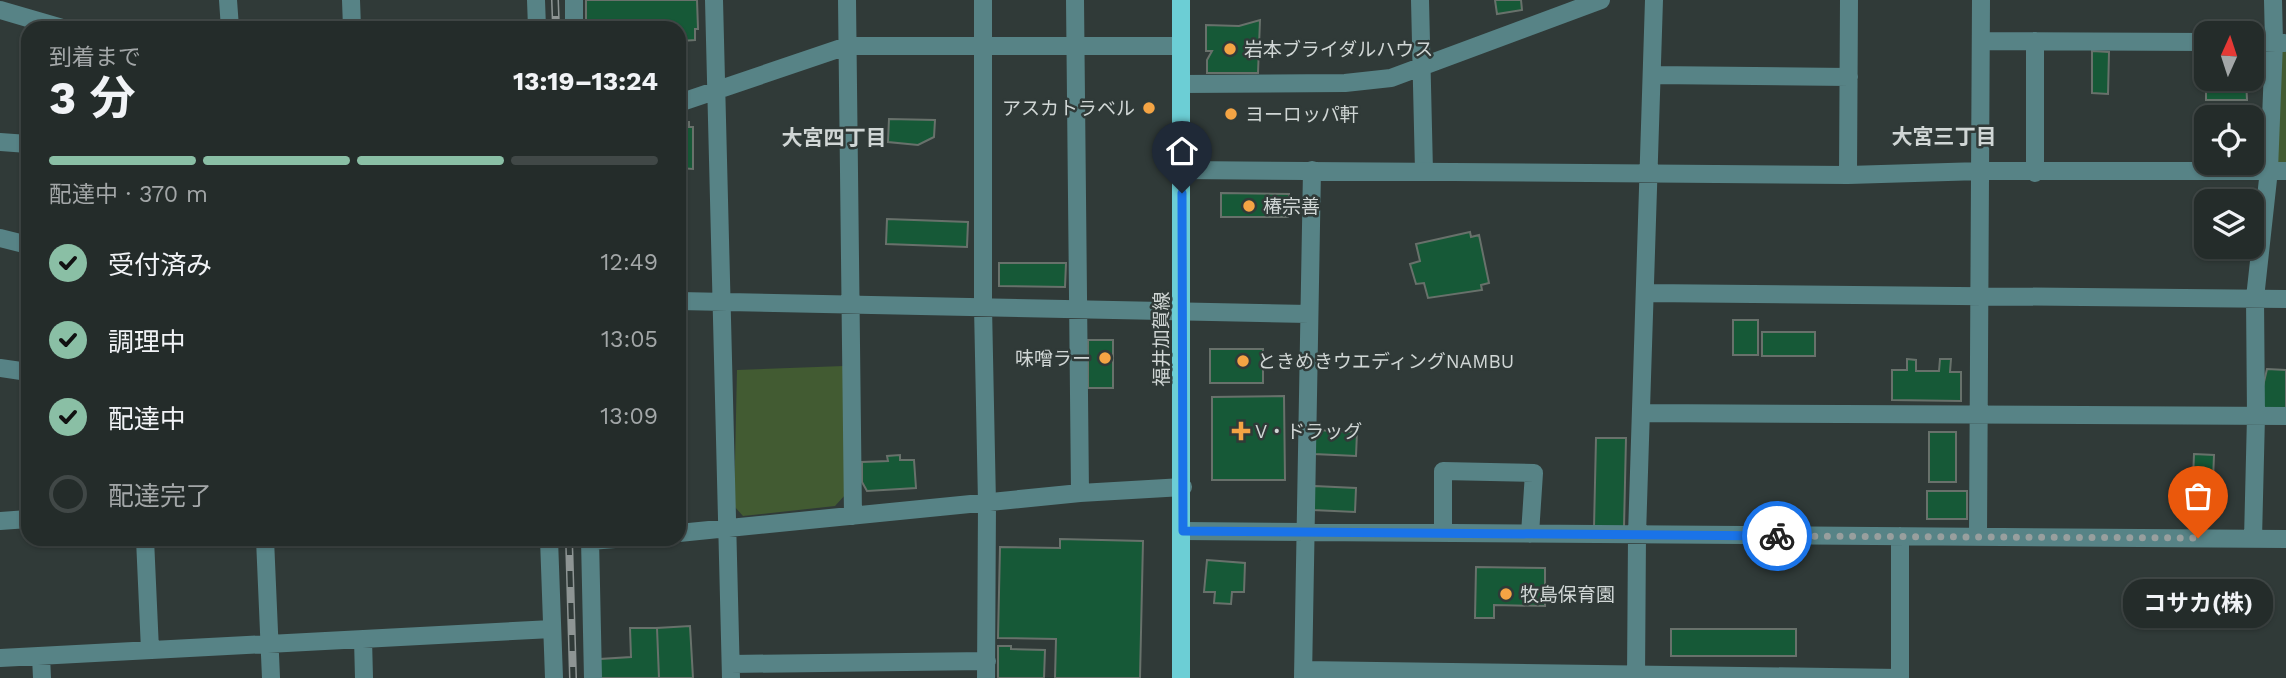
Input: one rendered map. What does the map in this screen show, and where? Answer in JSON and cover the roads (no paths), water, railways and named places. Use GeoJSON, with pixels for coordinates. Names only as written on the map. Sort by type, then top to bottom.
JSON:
{"type":"FeatureCollection","features":[{"type":"Feature","properties":{"kind":"main road","name":"福井加賀線"},"geometry":{"type":"LineString","coordinates":[[1181,0],[1181,678]]}},
{"type":"Feature","properties":{"kind":"street"},"geometry":{"type":"LineString","coordinates":[[228,0],[230,21]]}},
{"type":"Feature","properties":{"kind":"street"},"geometry":{"type":"LineString","coordinates":[[351,0],[352,21]]}},
{"type":"Feature","properties":{"kind":"street"},"geometry":{"type":"LineString","coordinates":[[536,0],[537,21]]}},
{"type":"Feature","properties":{"kind":"street"},"geometry":{"type":"LineString","coordinates":[[574,0],[574,21]]}},
{"type":"Feature","properties":{"kind":"street"},"geometry":{"type":"LineString","coordinates":[[714,0],[731,671],[986,669],[983,0]]}},
{"type":"Feature","properties":{"kind":"street"},"geometry":{"type":"LineString","coordinates":[[847,0],[853,516]]}},
{"type":"Feature","properties":{"kind":"street"},"geometry":{"type":"LineString","coordinates":[[1075,0],[1080,493]]}},
{"type":"Feature","properties":{"kind":"street"},"geometry":{"type":"LineString","coordinates":[[1420,0],[1424,172]]}},
{"type":"Feature","properties":{"kind":"street"},"geometry":{"type":"LineString","coordinates":[[1181,85],[1345,83],[1391,78],[1601,0]]}},
{"type":"Feature","properties":{"kind":"street"},"geometry":{"type":"LineString","coordinates":[[1636,676],[1637,535],[1654,0]]}},
{"type":"Feature","properties":{"kind":"street"},"geometry":{"type":"LineString","coordinates":[[1848,175],[1849,0]]}},
{"type":"Feature","properties":{"kind":"street"},"geometry":{"type":"LineString","coordinates":[[1979,537],[1981,0]]}},
{"type":"Feature","properties":{"kind":"street"},"geometry":{"type":"LineString","coordinates":[[2253,539],[2255,298],[2278,171],[2280,43],[2273,0]]}},
{"type":"Feature","properties":{"kind":"street"},"geometry":{"type":"LineString","coordinates":[[0,10],[38,21]]}},
{"type":"Feature","properties":{"kind":"street"},"geometry":{"type":"LineString","coordinates":[[1981,41],[2194,42]]}},
{"type":"Feature","properties":{"kind":"street"},"geometry":{"type":"LineString","coordinates":[[2035,41],[2035,173]]}},
{"type":"Feature","properties":{"kind":"street"},"geometry":{"type":"LineString","coordinates":[[686,101],[847,46],[1181,46]]}},
{"type":"Feature","properties":{"kind":"street"},"geometry":{"type":"LineString","coordinates":[[1653,75],[1849,77]]}},
{"type":"Feature","properties":{"kind":"street"},"geometry":{"type":"LineString","coordinates":[[0,142],[21,144]]}},
{"type":"Feature","properties":{"kind":"street"},"geometry":{"type":"LineString","coordinates":[[1182,170],[1848,175],[1982,171],[2278,171]]}},
{"type":"Feature","properties":{"kind":"street"},"geometry":{"type":"LineString","coordinates":[[1312,170],[1303,674],[1900,678],[1900,536]]}},
{"type":"Feature","properties":{"kind":"street"},"geometry":{"type":"LineString","coordinates":[[0,238],[21,243]]}},
{"type":"Feature","properties":{"kind":"street"},"geometry":{"type":"LineString","coordinates":[[1646,293],[2286,299]]}},
{"type":"Feature","properties":{"kind":"street"},"geometry":{"type":"LineString","coordinates":[[686,301],[1309,314]]}},
{"type":"Feature","properties":{"kind":"street"},"geometry":{"type":"LineString","coordinates":[[0,368],[21,371]]}},
{"type":"Feature","properties":{"kind":"street"},"geometry":{"type":"LineString","coordinates":[[1641,413],[2286,416]]}},
{"type":"Feature","properties":{"kind":"street"},"geometry":{"type":"LineString","coordinates":[[1443,533],[1443,471],[1534,473],[1530,534]]}},
{"type":"Feature","properties":{"kind":"street"},"geometry":{"type":"LineString","coordinates":[[686,532],[1080,493],[1183,487]]}},
{"type":"Feature","properties":{"kind":"street"},"geometry":{"type":"LineString","coordinates":[[0,521],[21,520]]}},
{"type":"Feature","properties":{"kind":"street"},"geometry":{"type":"LineString","coordinates":[[1183,531],[2286,539]]}},
{"type":"Feature","properties":{"kind":"street"},"geometry":{"type":"LineString","coordinates":[[145,546],[150,650]]}},
{"type":"Feature","properties":{"kind":"street"},"geometry":{"type":"LineString","coordinates":[[265,546],[271,678]]}},
{"type":"Feature","properties":{"kind":"street"},"geometry":{"type":"LineString","coordinates":[[549,546],[554,678]]}},
{"type":"Feature","properties":{"kind":"street"},"geometry":{"type":"LineString","coordinates":[[590,546],[593,678]]}},
{"type":"Feature","properties":{"kind":"street"},"geometry":{"type":"LineString","coordinates":[[0,658],[552,629]]}},
{"type":"Feature","properties":{"kind":"street"},"geometry":{"type":"LineString","coordinates":[[363,639],[364,678]]}},
{"type":"Feature","properties":{"kind":"street"},"geometry":{"type":"LineString","coordinates":[[41,656],[42,678]]}},
{"type":"Feature","properties":{"kind":"railway"},"geometry":{"type":"LineString","coordinates":[[555,0],[556,21]]}},
{"type":"Feature","properties":{"kind":"railway"},"geometry":{"type":"LineString","coordinates":[[569,546],[573,678]]}},
{"type":"Feature","properties":{"kind":"place","name":"岩本ブライダルハウス"},"geometry":{"type":"Point","coordinates":[1230,49]}},
{"type":"Feature","properties":{"kind":"place","name":"アスカトラベル"},"geometry":{"type":"Point","coordinates":[1149,108]}},
{"type":"Feature","properties":{"kind":"place","name":"ヨーロッパ軒"},"geometry":{"type":"Point","coordinates":[1231,114]}},
{"type":"Feature","properties":{"kind":"place","name":"椿宗善"},"geometry":{"type":"Point","coordinates":[1249,206]}},
{"type":"Feature","properties":{"kind":"place","name":"味噌ラー"},"geometry":{"type":"Point","coordinates":[1105,358]}},
{"type":"Feature","properties":{"kind":"place","name":"ときめきウエディングNAMBU"},"geometry":{"type":"Point","coordinates":[1243,361]}},
{"type":"Feature","properties":{"kind":"place","name":"V・ドラッグ"},"geometry":{"type":"Point","coordinates":[1241,431]}},
{"type":"Feature","properties":{"kind":"place","name":"コサカ(株)"},"geometry":{"type":"Point","coordinates":[2198,538]}},
{"type":"Feature","properties":{"kind":"place","name":"牧島保育園"},"geometry":{"type":"Point","coordinates":[1506,594]}},
{"type":"Feature","properties":{"kind":"district","name":"大宮三丁目"},"geometry":{"type":"Point","coordinates":[1944,137]}},
{"type":"Feature","properties":{"kind":"district","name":"大宮四丁目"},"geometry":{"type":"Point","coordinates":[834,138]}}]}
